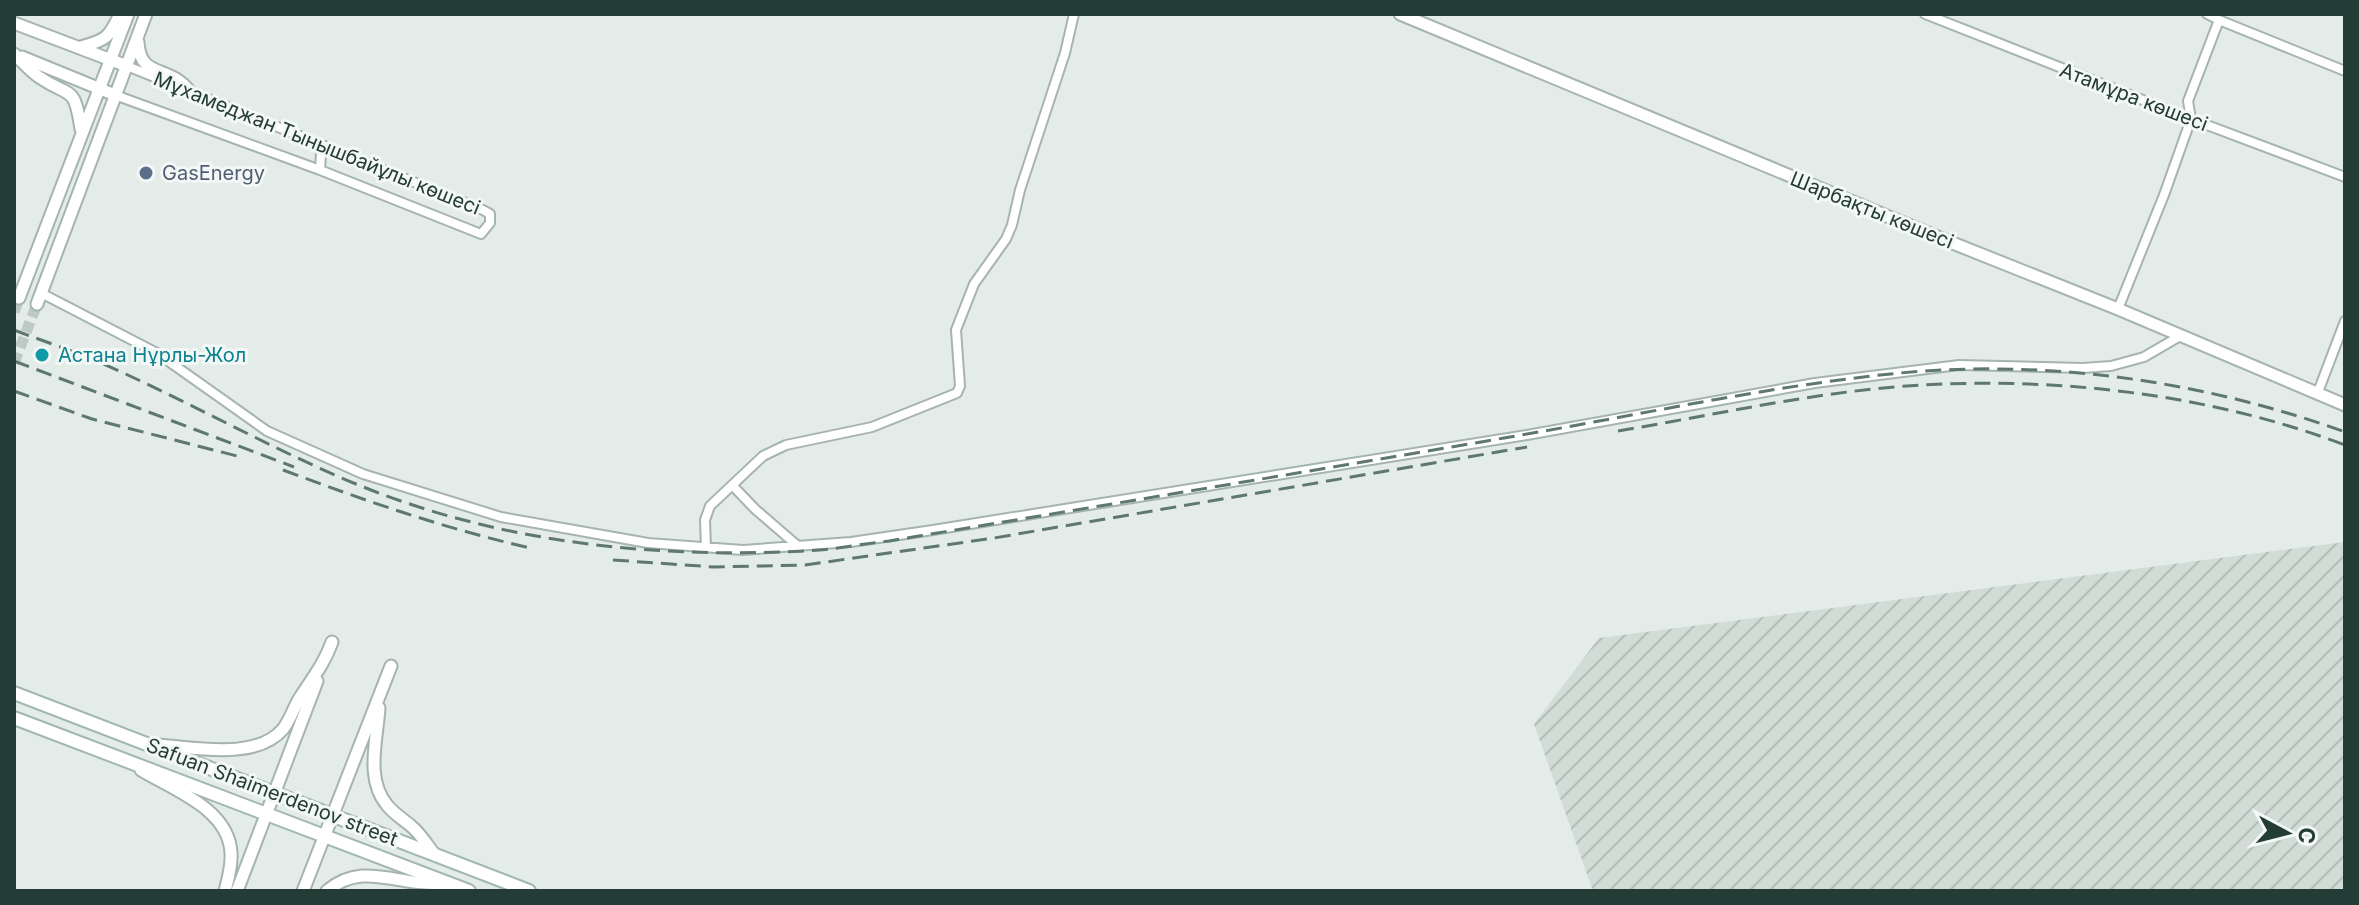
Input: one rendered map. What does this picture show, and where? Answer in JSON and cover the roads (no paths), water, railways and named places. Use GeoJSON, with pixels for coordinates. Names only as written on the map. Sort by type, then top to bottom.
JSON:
{"type":"FeatureCollection","features":[{"type":"Feature","properties":{"kind":"main road","name":"Safuan Shaimerdenov street"},"geometry":{"type":"LineString","coordinates":[[14,691],[529,891]]}},
{"type":"Feature","properties":{"kind":"main road","name":"Safuan Shaimerdenov street"},"geometry":{"type":"LineString","coordinates":[[14,718],[469,891]]}},
{"type":"Feature","properties":{"kind":"street"},"geometry":{"type":"LineString","coordinates":[[80,48],[101,42],[111,34],[120,14]]}},
{"type":"Feature","properties":{"kind":"street"},"geometry":{"type":"LineString","coordinates":[[19,298],[128,14]]}},
{"type":"Feature","properties":{"kind":"street"},"geometry":{"type":"LineString","coordinates":[[146,14],[39,299],[157,353],[267,431],[363,474],[501,517],[648,543],[743,550],[800,547],[906,534],[1511,437],[1815,383],[1959,365],[2111,366],[2144,357],[2180,336]]}},
{"type":"Feature","properties":{"kind":"street"},"geometry":{"type":"LineString","coordinates":[[706,547],[705,520],[710,506],[769,451],[872,427],[957,393],[960,386],[956,330],[974,284],[1006,239],[1012,225],[1074,14]]}},
{"type":"Feature","properties":{"kind":"street","name":"Шарбақты көшесі"},"geometry":{"type":"LineString","coordinates":[[1400,14],[2345,405]]}},
{"type":"Feature","properties":{"kind":"street","name":"Атамұра көшесі"},"geometry":{"type":"LineString","coordinates":[[1925,14],[2345,177]]}},
{"type":"Feature","properties":{"kind":"street"},"geometry":{"type":"LineString","coordinates":[[2207,14],[2229,26],[2345,71]]}},
{"type":"Feature","properties":{"kind":"street"},"geometry":{"type":"LineString","coordinates":[[2229,26],[2235,14]]}},
{"type":"Feature","properties":{"kind":"street"},"geometry":{"type":"LineString","coordinates":[[2118,309],[2191,119],[2188,101],[2219,20]]}},
{"type":"Feature","properties":{"kind":"street","name":"Мұхамеджан Тынышбайұлы көшесі"},"geometry":{"type":"LineString","coordinates":[[14,23],[483,210],[490,214],[490,223],[481,234],[320,170],[98,89],[14,54]]}},
{"type":"Feature","properties":{"kind":"street"},"geometry":{"type":"LineString","coordinates":[[138,36],[139,56],[144,65],[181,80],[190,92]]}},
{"type":"Feature","properties":{"kind":"street"},"geometry":{"type":"LineString","coordinates":[[14,54],[39,77],[69,92],[78,104],[82,132]]}},
{"type":"Feature","properties":{"kind":"street"},"geometry":{"type":"LineString","coordinates":[[318,144],[320,170]]}},
{"type":"Feature","properties":{"kind":"street"},"geometry":{"type":"LineString","coordinates":[[2318,392],[2345,321]]}},
{"type":"Feature","properties":{"kind":"street"},"geometry":{"type":"LineString","coordinates":[[732,485],[800,547]]}},
{"type":"Feature","properties":{"kind":"street"},"geometry":{"type":"LineString","coordinates":[[237,891],[332,642]]}},
{"type":"Feature","properties":{"kind":"street"},"geometry":{"type":"LineString","coordinates":[[148,745],[245,750],[258,745],[283,729],[299,698],[323,666]]}},
{"type":"Feature","properties":{"kind":"street"},"geometry":{"type":"LineString","coordinates":[[303,891],[391,666]]}},
{"type":"Feature","properties":{"kind":"street"},"geometry":{"type":"LineString","coordinates":[[379,700],[374,759],[378,790],[385,803],[413,827],[435,855]]}},
{"type":"Feature","properties":{"kind":"street"},"geometry":{"type":"LineString","coordinates":[[127,762],[204,807],[218,819],[228,836],[231,853],[225,891]]}},
{"type":"Feature","properties":{"kind":"street"},"geometry":{"type":"LineString","coordinates":[[327,891],[343,880],[370,874],[408,882],[452,884]]}},
{"type":"Feature","properties":{"kind":"tunnel"},"geometry":{"type":"LineString","coordinates":[[14,312],[19,298]]}},
{"type":"Feature","properties":{"kind":"tunnel"},"geometry":{"type":"LineString","coordinates":[[14,363],[37,304]]}},
{"type":"Feature","properties":{"kind":"railway"},"geometry":{"type":"LineString","coordinates":[[14,330],[125,374],[304,461],[391,498],[448,516],[565,541],[684,552],[804,551],[889,541],[1504,438],[1751,393],[1900,373],[2013,369],[2126,378],[2237,399],[2345,432]]}},
{"type":"Feature","properties":{"kind":"railway"},"geometry":{"type":"LineString","coordinates":[[14,361],[294,467]]}},
{"type":"Feature","properties":{"kind":"railway"},"geometry":{"type":"LineString","coordinates":[[1618,431],[1871,389],[2018,384],[2129,392],[2184,401],[2239,412],[2345,445]]}},
{"type":"Feature","properties":{"kind":"railway"},"geometry":{"type":"LineString","coordinates":[[14,391],[92,419],[237,456]]}},
{"type":"Feature","properties":{"kind":"railway"},"geometry":{"type":"LineString","coordinates":[[613,560],[714,567],[805,565],[994,538],[1527,447]]}},
{"type":"Feature","properties":{"kind":"railway"},"geometry":{"type":"LineString","coordinates":[[283,470],[405,513],[530,548]]}},
{"type":"Feature","properties":{"kind":"place","name":"GasEnergy"},"geometry":{"type":"Point","coordinates":[146,173]}},
{"type":"Feature","properties":{"kind":"place","name":"Астана Нұрлы-Жол"},"geometry":{"type":"Point","coordinates":[42,355]}}]}
